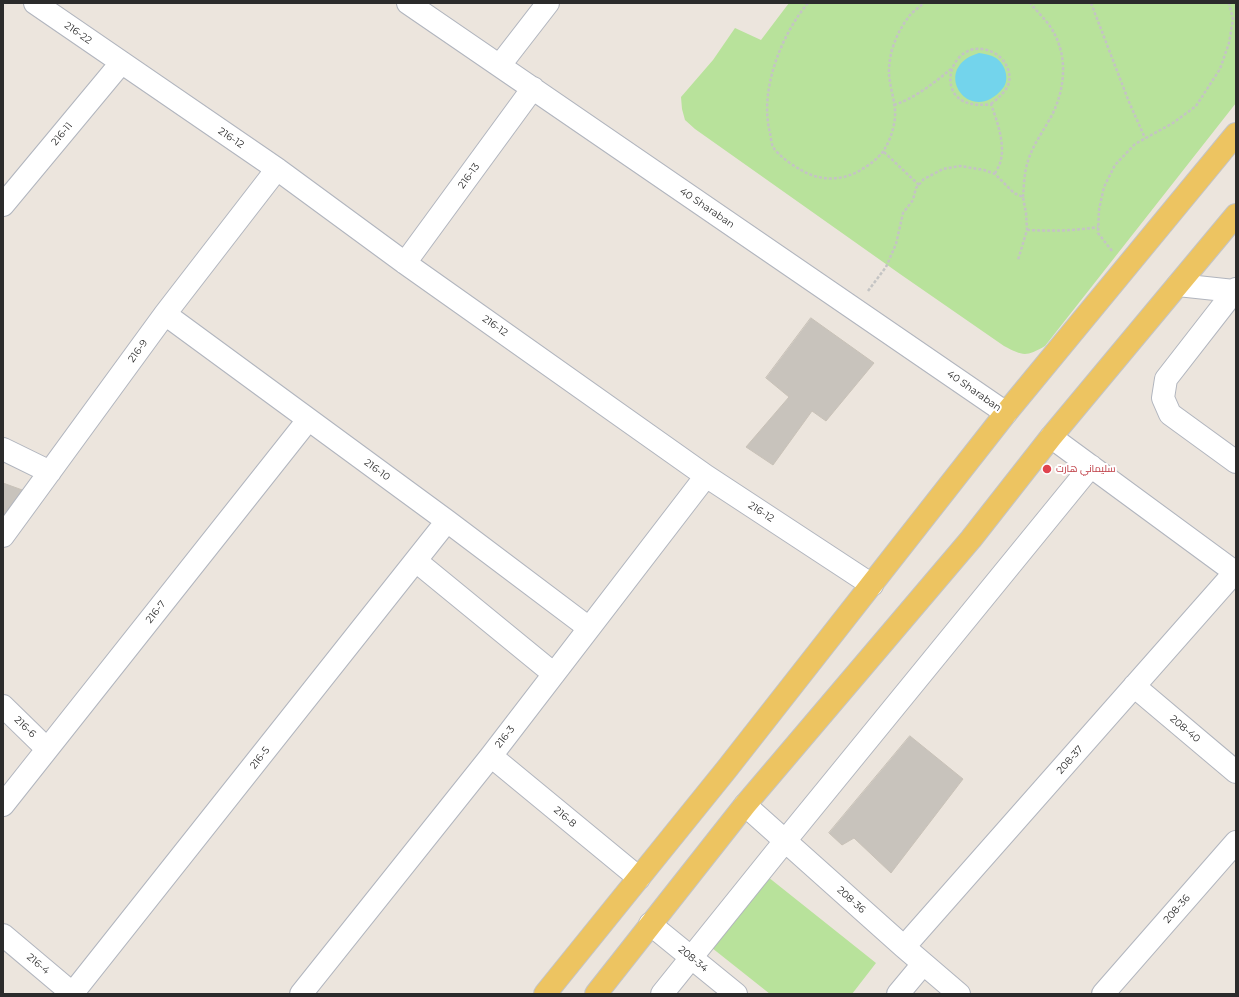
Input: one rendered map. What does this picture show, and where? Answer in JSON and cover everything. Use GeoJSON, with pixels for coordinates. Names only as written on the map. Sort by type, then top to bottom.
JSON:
{"type":"FeatureCollection","features":[{"type":"Feature","properties":{"kind":"main road"},"geometry":{"type":"LineString","coordinates":[[545,994],[726,770],[1006,413],[1236,134]]}},
{"type":"Feature","properties":{"kind":"main road"},"geometry":{"type":"LineString","coordinates":[[596,994],[745,805],[971,539],[1051,437],[1236,215]]}},
{"type":"Feature","properties":{"kind":"street","name":"216-22"},"geometry":{"type":"LineString","coordinates":[[35,3],[121,63]]}},
{"type":"Feature","properties":{"kind":"street","name":"40 Sharaban"},"geometry":{"type":"LineString","coordinates":[[408,3],[1006,413]]}},
{"type":"Feature","properties":{"kind":"street"},"geometry":{"type":"LineString","coordinates":[[500,65],[548,3]]}},
{"type":"Feature","properties":{"kind":"street","name":"216-12"},"geometry":{"type":"LineString","coordinates":[[121,63],[277,169],[406,263],[706,476],[872,584]]}},
{"type":"Feature","properties":{"kind":"street","name":"216-11"},"geometry":{"type":"LineString","coordinates":[[3,205],[121,63]]}},
{"type":"Feature","properties":{"kind":"street","name":"216-13"},"geometry":{"type":"LineString","coordinates":[[406,263],[533,88]]}},
{"type":"Feature","properties":{"kind":"street","name":"216-9"},"geometry":{"type":"LineString","coordinates":[[3,536],[165,314],[277,169]]}},
{"type":"Feature","properties":{"kind":"street"},"geometry":{"type":"LineString","coordinates":[[1178,285],[1235,290]]}},
{"type":"Feature","properties":{"kind":"street"},"geometry":{"type":"LineString","coordinates":[[1235,290],[1166,379],[1163,398],[1170,414],[1236,462]]}},
{"type":"Feature","properties":{"kind":"street","name":"216-10"},"geometry":{"type":"LineString","coordinates":[[165,314],[589,628]]}},
{"type":"Feature","properties":{"kind":"street","name":"216-7"},"geometry":{"type":"LineString","coordinates":[[3,804],[308,420]]}},
{"type":"Feature","properties":{"kind":"street"},"geometry":{"type":"LineString","coordinates":[[1051,437],[1236,572]]}},
{"type":"Feature","properties":{"kind":"street"},"geometry":{"type":"LineString","coordinates":[[3,449],[50,472]]}},
{"type":"Feature","properties":{"kind":"street"},"geometry":{"type":"LineString","coordinates":[[662,994],[1091,466]]}},
{"type":"Feature","properties":{"kind":"street","name":"216-3"},"geometry":{"type":"LineString","coordinates":[[301,994],[491,756],[706,476]]}},
{"type":"Feature","properties":{"kind":"street","name":"216-5"},"geometry":{"type":"LineString","coordinates":[[72,994],[447,522]]}},
{"type":"Feature","properties":{"kind":"street"},"geometry":{"type":"LineString","coordinates":[[416,561],[554,674]]}},
{"type":"Feature","properties":{"kind":"street","name":"208-37"},"geometry":{"type":"LineString","coordinates":[[904,947],[1236,572]]}},
{"type":"Feature","properties":{"kind":"street","name":"208-40"},"geometry":{"type":"LineString","coordinates":[[1134,686],[1236,772]]}},
{"type":"Feature","properties":{"kind":"street","name":"216-6"},"geometry":{"type":"LineString","coordinates":[[3,706],[47,749]]}},
{"type":"Feature","properties":{"kind":"street","name":"216-8"},"geometry":{"type":"LineString","coordinates":[[491,756],[639,878]]}},
{"type":"Feature","properties":{"kind":"street","name":"208-36"},"geometry":{"type":"LineString","coordinates":[[745,805],[923,964],[959,994]]}},
{"type":"Feature","properties":{"kind":"street","name":"208-36"},"geometry":{"type":"LineString","coordinates":[[1102,994],[1236,842]]}},
{"type":"Feature","properties":{"kind":"street","name":"208-34"},"geometry":{"type":"LineString","coordinates":[[650,924],[736,994]]}},
{"type":"Feature","properties":{"kind":"street","name":"216-4"},"geometry":{"type":"LineString","coordinates":[[3,935],[72,994]]}},
{"type":"Feature","properties":{"kind":"street"},"geometry":{"type":"LineString","coordinates":[[898,994],[923,964]]}},
{"type":"Feature","properties":{"kind":"path"},"geometry":{"type":"LineString","coordinates":[[808,3],[802,10],[787,36],[775,64],[768,97],[767,123],[773,147],[791,165],[810,176],[831,179],[851,175],[870,164],[884,152],[891,134],[895,112],[889,71],[892,51],[898,33],[910,15],[924,3]]}},
{"type":"Feature","properties":{"kind":"path"},"geometry":{"type":"LineString","coordinates":[[1018,260],[1027,230],[1023,198],[1027,162],[1041,133],[1053,113],[1063,86],[1064,67],[1060,45],[1057,39],[1047,22],[1030,3]]}},
{"type":"Feature","properties":{"kind":"path"},"geometry":{"type":"LineString","coordinates":[[1091,3],[1129,102],[1145,138]]}},
{"type":"Feature","properties":{"kind":"path"},"geometry":{"type":"LineString","coordinates":[[1127,267],[1109,248],[1098,233],[1099,210],[1104,187],[1115,165],[1135,144],[1173,123],[1196,106],[1220,69],[1229,43],[1233,19],[1229,3]]}},
{"type":"Feature","properties":{"kind":"path"},"geometry":{"type":"LineString","coordinates":[[894,105],[905,101],[938,79],[951,69],[959,58],[967,52],[979,49],[991,52],[1000,57],[1008,67],[1010,78],[1008,87],[1002,95],[991,104],[981,106],[970,104],[960,99],[953,91],[949,79],[951,69]]}},
{"type":"Feature","properties":{"kind":"path"},"geometry":{"type":"LineString","coordinates":[[991,104],[998,123],[1002,144],[1000,162],[994,173],[995,174]]}},
{"type":"Feature","properties":{"kind":"path"},"geometry":{"type":"LineString","coordinates":[[884,152],[919,185]]}},
{"type":"Feature","properties":{"kind":"path"},"geometry":{"type":"LineString","coordinates":[[854,309],[886,267],[896,244],[903,213],[913,200],[916,188],[924,179],[943,169],[960,166],[984,170],[995,174],[1014,194],[1023,198]]}},
{"type":"Feature","properties":{"kind":"path"},"geometry":{"type":"LineString","coordinates":[[1027,230],[1049,231],[1098,228]]}},
{"type":"Feature","properties":{"kind":"green space"},"geometry":{"type":"Polygon","coordinates":[[[789,3],[1236,3],[1236,103],[1045,346],[1033,352],[1024,354],[1004,346],[695,129],[685,120],[681,97],[713,60],[735,28],[761,40],[789,3]]]}},
{"type":"Feature","properties":{"kind":"green space"},"geometry":{"type":"Polygon","coordinates":[[[763,873],[876,963],[852,994],[770,994],[707,944],[763,873]]]}},
{"type":"Feature","properties":{"kind":"water"},"geometry":{"type":"Polygon","coordinates":[[[979,53],[992,56],[1002,64],[1006,72],[1006,80],[1003,88],[990,99],[978,102],[967,99],[960,92],[955,81],[957,71],[964,60],[979,53]]]}},
{"type":"Feature","properties":{"kind":"building"},"geometry":{"type":"Polygon","coordinates":[[[811,318],[874,363],[826,421],[812,411],[773,465],[746,447],[789,397],[766,378],[811,318]]]}},
{"type":"Feature","properties":{"kind":"building"},"geometry":{"type":"Polygon","coordinates":[[[3,483],[25,491],[3,517],[3,483]]]}},
{"type":"Feature","properties":{"kind":"building"},"geometry":{"type":"Polygon","coordinates":[[[910,736],[963,779],[891,873],[854,838],[842,845],[829,833],[910,736]]]}},
{"type":"Feature","properties":{"kind":"place","name":"سليماني هارت"},"geometry":{"type":"Point","coordinates":[1047,469]}}]}
